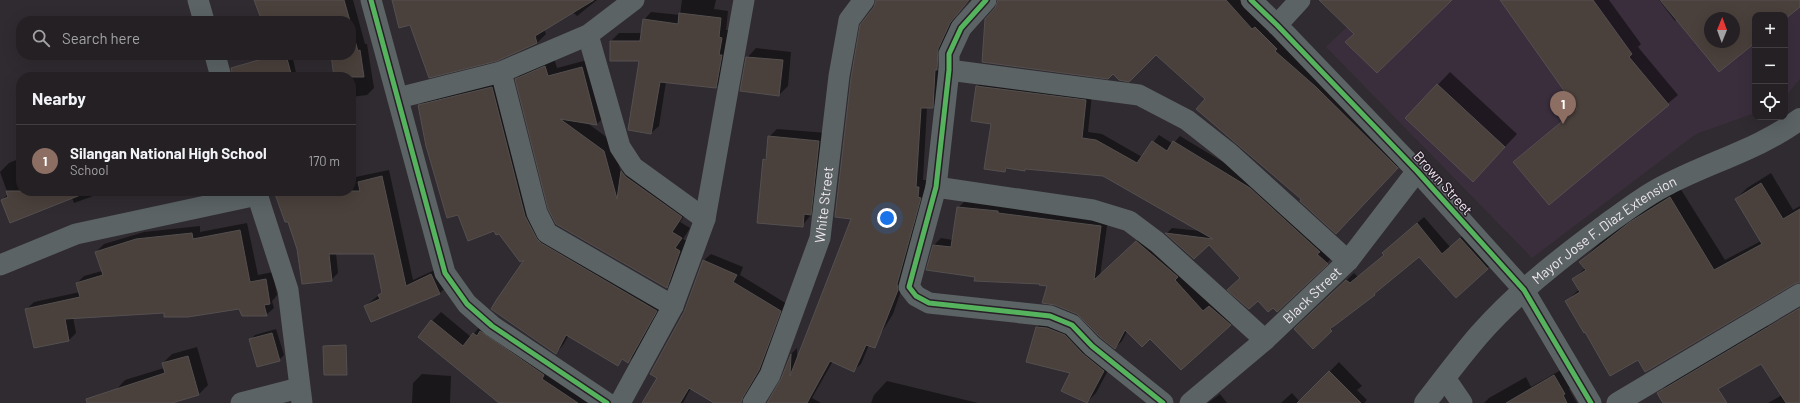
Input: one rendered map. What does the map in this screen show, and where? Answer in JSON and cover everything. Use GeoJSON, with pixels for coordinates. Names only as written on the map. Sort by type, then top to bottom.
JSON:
{"type":"FeatureCollection","features":[{"type":"Feature","properties":{"kind":"street"},"geometry":{"type":"LineString","coordinates":[[198,0],[203,16]]}},
{"type":"Feature","properties":{"kind":"street"},"geometry":{"type":"LineString","coordinates":[[371,0],[445,273],[467,304],[492,326],[607,403]]}},
{"type":"Feature","properties":{"kind":"street"},"geometry":{"type":"LineString","coordinates":[[398,98],[501,72],[588,35],[634,0]]}},
{"type":"Feature","properties":{"kind":"street"},"geometry":{"type":"LineString","coordinates":[[620,403],[673,306],[705,219],[744,0]]}},
{"type":"Feature","properties":{"kind":"street","name":"White Street"},"geometry":{"type":"LineString","coordinates":[[753,403],[770,376],[820,238],[839,76],[849,20],[864,0]]}},
{"type":"Feature","properties":{"kind":"street"},"geometry":{"type":"LineString","coordinates":[[986,0],[961,28],[949,54],[949,70],[936,187],[910,287],[916,296],[930,303],[1050,316],[1072,325],[1092,346],[1163,403]]}},
{"type":"Feature","properties":{"kind":"street","name":"Brown Street"},"geometry":{"type":"LineString","coordinates":[[1251,0],[1277,25],[1417,171],[1524,290],[1591,403]]}},
{"type":"Feature","properties":{"kind":"street"},"geometry":{"type":"LineString","coordinates":[[1277,25],[1300,0]]}},
{"type":"Feature","properties":{"kind":"street"},"geometry":{"type":"LineString","coordinates":[[588,35],[620,147],[633,167],[705,219]]}},
{"type":"Feature","properties":{"kind":"street"},"geometry":{"type":"LineString","coordinates":[[216,60],[220,72]]}},
{"type":"Feature","properties":{"kind":"street"},"geometry":{"type":"LineString","coordinates":[[949,70],[1139,95],[1186,120],[1229,153],[1348,261]]}},
{"type":"Feature","properties":{"kind":"street"},"geometry":{"type":"LineString","coordinates":[[501,72],[537,213],[547,233],[673,306]]}},
{"type":"Feature","properties":{"kind":"street","name":"Mayor Jose F. Diaz Extension"},"geometry":{"type":"LineString","coordinates":[[1424,403],[1480,334],[1524,290],[1576,247],[1625,210],[1670,183],[1750,148],[1800,119]]}},
{"type":"Feature","properties":{"kind":"street","name":"Black Street"},"geometry":{"type":"LineString","coordinates":[[1190,403],[1265,340],[1348,261],[1417,171]]}},
{"type":"Feature","properties":{"kind":"street"},"geometry":{"type":"LineString","coordinates":[[936,187],[1093,210],[1129,221],[1157,242],[1265,340]]}},
{"type":"Feature","properties":{"kind":"street"},"geometry":{"type":"LineString","coordinates":[[0,265],[76,234],[244,196]]}},
{"type":"Feature","properties":{"kind":"street"},"geometry":{"type":"LineString","coordinates":[[241,403],[301,396],[288,290],[258,196]]}},
{"type":"Feature","properties":{"kind":"street"},"geometry":{"type":"LineString","coordinates":[[1617,403],[1800,294]]}},
{"type":"Feature","properties":{"kind":"street"},"geometry":{"type":"LineString","coordinates":[[1445,378],[1462,403]]}},
{"type":"Feature","properties":{"kind":"shaded area"},"geometry":{"type":"Polygon","coordinates":[[[1375,0],[1800,0],[1800,79],[1788,93],[1788,12],[1752,12],[1752,114],[1696,134],[1532,258],[1326,47],[1375,0]]]}},
{"type":"Feature","properties":{"kind":"building"},"geometry":{"type":"Polygon","coordinates":[[[254,0],[344,0],[349,16],[260,16],[254,0]]]}},
{"type":"Feature","properties":{"kind":"building"},"geometry":{"type":"Polygon","coordinates":[[[392,0],[594,0],[535,36],[537,43],[497,61],[429,78],[410,25],[399,28],[392,0]]]}},
{"type":"Feature","properties":{"kind":"building"},"geometry":{"type":"Polygon","coordinates":[[[876,0],[969,0],[950,23],[938,49],[937,70],[935,70],[933,108],[921,108],[916,187],[919,187],[918,197],[921,198],[897,284],[898,290],[875,348],[866,345],[854,372],[830,361],[807,403],[767,403],[781,379],[791,354],[790,376],[851,219],[835,217],[851,78],[860,25],[874,7],[876,0]]]}},
{"type":"Feature","properties":{"kind":"building"},"geometry":{"type":"Polygon","coordinates":[[[998,0],[1226,0],[1252,29],[1255,27],[1277,49],[1275,51],[1316,87],[1398,168],[1336,234],[1300,201],[1301,199],[1196,109],[1205,99],[1156,55],[1129,82],[1119,80],[1113,74],[1108,79],[982,62],[985,19],[995,8],[998,0]]]}},
{"type":"Feature","properties":{"kind":"building"},"geometry":{"type":"Polygon","coordinates":[[[1319,0],[1452,0],[1377,73],[1345,42],[1354,34],[1319,0]]]}},
{"type":"Feature","properties":{"kind":"building"},"geometry":{"type":"Polygon","coordinates":[[[1500,0],[1593,0],[1632,54],[1629,57],[1669,105],[1549,205],[1513,162],[1577,109],[1500,0]]]}},
{"type":"Feature","properties":{"kind":"building"},"geometry":{"type":"Polygon","coordinates":[[[1660,0],[1800,0],[1800,7],[1788,17],[1788,12],[1752,12],[1752,45],[1719,72],[1660,0]]]}},
{"type":"Feature","properties":{"kind":"building"},"geometry":{"type":"Polygon","coordinates":[[[679,13],[721,18],[719,37],[722,38],[719,55],[722,55],[716,88],[660,82],[651,134],[628,130],[639,61],[610,61],[610,41],[640,41],[643,19],[678,24],[679,13]]]}},
{"type":"Feature","properties":{"kind":"building"},"geometry":{"type":"Polygon","coordinates":[[[356,44],[358,51],[360,50],[364,77],[356,77],[356,72],[333,72],[332,60],[356,60],[356,44]]]}},
{"type":"Feature","properties":{"kind":"building"},"geometry":{"type":"Polygon","coordinates":[[[746,57],[783,60],[779,96],[740,91],[746,57]]]}},
{"type":"Feature","properties":{"kind":"building"},"geometry":{"type":"Polygon","coordinates":[[[259,60],[287,60],[291,72],[232,72],[231,68],[259,60]]]}},
{"type":"Feature","properties":{"kind":"building"},"geometry":{"type":"Polygon","coordinates":[[[545,66],[548,76],[582,67],[597,125],[560,119],[604,151],[617,199],[621,171],[626,177],[682,217],[672,232],[682,238],[675,248],[680,251],[667,288],[556,224],[548,209],[515,79],[545,66]]]}},
{"type":"Feature","properties":{"kind":"building"},"geometry":{"type":"Polygon","coordinates":[[[1437,84],[1505,147],[1473,182],[1405,118],[1437,84]]]}},
{"type":"Feature","properties":{"kind":"building"},"geometry":{"type":"Polygon","coordinates":[[[976,86],[1086,100],[1082,138],[1096,140],[1137,163],[1152,141],[1167,151],[1173,141],[1250,188],[1320,252],[1317,254],[1328,264],[1277,312],[1273,308],[1268,312],[1258,301],[1249,309],[1227,290],[1240,278],[1209,245],[1194,259],[1165,233],[1213,239],[1103,176],[1025,169],[1025,171],[1006,168],[1005,172],[984,169],[991,124],[971,121],[976,86]]]}},
{"type":"Feature","properties":{"kind":"building"},"geometry":{"type":"Polygon","coordinates":[[[492,87],[525,216],[537,239],[541,243],[657,311],[628,363],[622,359],[618,366],[566,335],[556,354],[491,309],[524,260],[520,262],[499,234],[496,235],[494,231],[468,241],[458,215],[447,218],[426,146],[418,105],[492,87]]]}},
{"type":"Feature","properties":{"kind":"building"},"geometry":{"type":"Polygon","coordinates":[[[768,136],[819,141],[811,215],[804,214],[803,227],[757,223],[763,159],[766,160],[768,136]]]}},
{"type":"Feature","properties":{"kind":"building"},"geometry":{"type":"Polygon","coordinates":[[[382,176],[406,286],[431,274],[440,294],[371,322],[364,306],[380,299],[378,295],[382,293],[374,254],[329,254],[332,281],[302,284],[297,249],[288,222],[285,222],[276,196],[356,196],[356,191],[360,191],[358,182],[382,176]]]}},
{"type":"Feature","properties":{"kind":"building"},"geometry":{"type":"Polygon","coordinates":[[[1761,183],[1783,219],[1800,209],[1800,282],[1794,284],[1645,372],[1638,360],[1610,376],[1585,332],[1584,333],[1565,301],[1580,292],[1572,279],[1586,270],[1579,262],[1630,222],[1670,197],[1714,270],[1762,244],[1735,199],[1761,183]]]}},
{"type":"Feature","properties":{"kind":"building"},"geometry":{"type":"Polygon","coordinates":[[[6,191],[16,191],[16,196],[78,196],[10,223],[1,200],[8,197],[6,191]]]}},
{"type":"Feature","properties":{"kind":"building"},"geometry":{"type":"Polygon","coordinates":[[[957,207],[998,211],[998,213],[1101,226],[1094,280],[1136,241],[1178,277],[1175,280],[1203,311],[1209,306],[1231,325],[1181,370],[1150,339],[1142,347],[1125,330],[1115,349],[1100,337],[1077,314],[1055,305],[1042,303],[1047,286],[1039,285],[1040,284],[974,281],[975,277],[926,270],[933,245],[951,247],[957,207]]]}},
{"type":"Feature","properties":{"kind":"building"},"geometry":{"type":"Polygon","coordinates":[[[1417,223],[1442,254],[1460,238],[1488,269],[1456,298],[1419,257],[1374,294],[1375,295],[1330,329],[1332,331],[1313,349],[1294,329],[1346,280],[1350,283],[1384,255],[1382,253],[1417,223]]]}},
{"type":"Feature","properties":{"kind":"building"},"geometry":{"type":"Polygon","coordinates":[[[240,230],[250,282],[266,279],[270,304],[264,305],[267,316],[242,316],[239,309],[188,317],[164,317],[164,313],[65,319],[69,341],[34,348],[25,309],[80,297],[76,283],[103,275],[95,252],[136,239],[192,233],[193,239],[240,230]]]}},
{"type":"Feature","properties":{"kind":"building"},"geometry":{"type":"Polygon","coordinates":[[[703,260],[737,275],[733,282],[781,311],[759,370],[741,403],[714,403],[689,388],[680,403],[642,403],[657,378],[650,374],[684,312],[703,260]]]}},
{"type":"Feature","properties":{"kind":"building"},"geometry":{"type":"Polygon","coordinates":[[[1800,308],[1800,403],[1786,403],[1761,364],[1718,389],[1727,403],[1663,403],[1657,393],[1800,308]]]}},
{"type":"Feature","properties":{"kind":"building"},"geometry":{"type":"Polygon","coordinates":[[[431,320],[463,346],[473,333],[477,336],[480,331],[544,375],[542,379],[578,403],[499,403],[418,337],[431,320]]]}},
{"type":"Feature","properties":{"kind":"building"},"geometry":{"type":"Polygon","coordinates":[[[1036,327],[1047,328],[1065,335],[1083,354],[1104,371],[1087,403],[1061,391],[1070,373],[1026,362],[1036,327]]]}},
{"type":"Feature","properties":{"kind":"building"},"geometry":{"type":"Polygon","coordinates":[[[272,333],[280,361],[257,367],[249,339],[272,333]]]}},
{"type":"Feature","properties":{"kind":"building"},"geometry":{"type":"Polygon","coordinates":[[[346,345],[347,375],[324,375],[323,346],[346,345]]]}},
{"type":"Feature","properties":{"kind":"building"},"geometry":{"type":"Polygon","coordinates":[[[188,356],[199,395],[172,403],[87,403],[86,399],[165,373],[162,363],[188,356]]]}},
{"type":"Feature","properties":{"kind":"building"},"geometry":{"type":"Polygon","coordinates":[[[1329,371],[1361,403],[1297,403],[1329,371]]]}},
{"type":"Feature","properties":{"kind":"building"},"geometry":{"type":"Polygon","coordinates":[[[1554,375],[1565,394],[1563,395],[1567,403],[1506,403],[1554,375]]]}},
{"type":"Feature","properties":{"kind":"cycle path"},"geometry":{"type":"LineString","coordinates":[[371,0],[445,273],[467,304],[492,326],[607,403]]}},
{"type":"Feature","properties":{"kind":"cycle path"},"geometry":{"type":"LineString","coordinates":[[986,0],[961,28],[949,54],[949,70],[936,187],[909,287],[916,296],[929,303],[1050,316],[1072,325],[1092,346],[1163,403]]}},
{"type":"Feature","properties":{"kind":"cycle path"},"geometry":{"type":"LineString","coordinates":[[1251,0],[1277,25],[1417,171],[1524,290],[1591,403]]}},
{"type":"Feature","properties":{"kind":"place","name":"Silangan National High School"},"geometry":{"type":"Point","coordinates":[1563,124]}}]}
